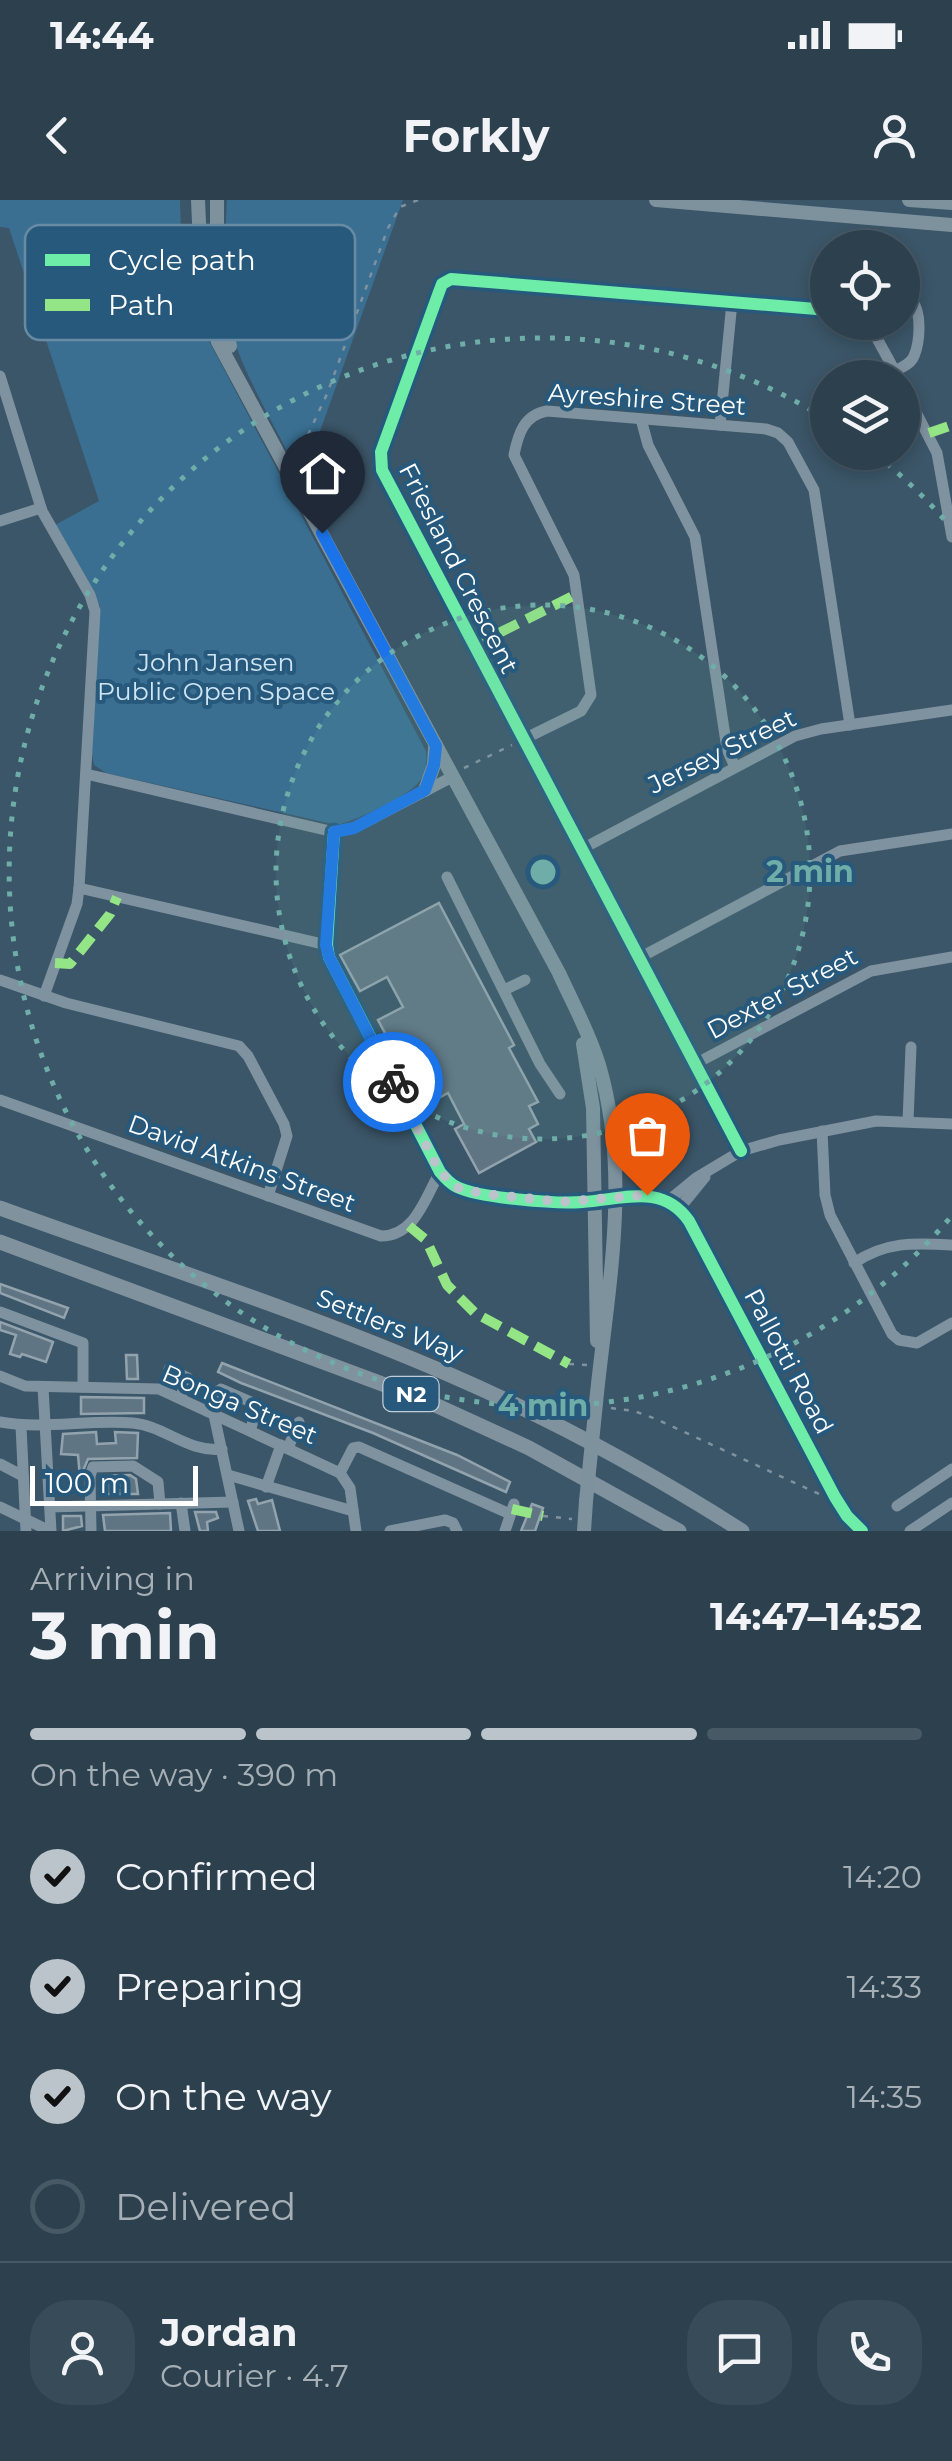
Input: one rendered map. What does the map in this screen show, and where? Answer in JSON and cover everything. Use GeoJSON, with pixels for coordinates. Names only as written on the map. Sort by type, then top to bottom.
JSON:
{"type":"FeatureCollection","features":[{"type":"Feature","properties":{"kind":"highway","name":"Settlers Way"},"geometry":{"type":"LineString","coordinates":[[0,1208],[334,1329],[456,1378],[611,1454],[742,1531]]}},
{"type":"Feature","properties":{"kind":"highway","name":"N2"},"geometry":{"type":"LineString","coordinates":[[0,1242],[402,1390],[511,1439],[679,1531]]}},
{"type":"Feature","properties":{"kind":"highway"},"geometry":{"type":"LineString","coordinates":[[614,1494],[664,1531]]}},
{"type":"Feature","properties":{"kind":"main road"},"geometry":{"type":"LineString","coordinates":[[198,200],[199,225]]}},
{"type":"Feature","properties":{"kind":"main road"},"geometry":{"type":"LineString","coordinates":[[216,200],[216,225]]}},
{"type":"Feature","properties":{"kind":"main road"},"geometry":{"type":"LineString","coordinates":[[656,200],[952,224]]}},
{"type":"Feature","properties":{"kind":"main road"},"geometry":{"type":"LineString","coordinates":[[909,200],[952,204]]}},
{"type":"Feature","properties":{"kind":"main road"},"geometry":{"type":"LineString","coordinates":[[217,340],[436,746],[458,772],[584,1020],[606,1094],[615,1154],[616,1197],[603,1366],[594,1372]]}},
{"type":"Feature","properties":{"kind":"main road"},"geometry":{"type":"LineString","coordinates":[[230,340],[247,394]]}},
{"type":"Feature","properties":{"kind":"main road"},"geometry":{"type":"LineString","coordinates":[[425,790],[436,746]]}},
{"type":"Feature","properties":{"kind":"main road"},"geometry":{"type":"LineString","coordinates":[[571,1000],[591,1082],[596,1200],[594,1372],[600,1406],[579,1525]]}},
{"type":"Feature","properties":{"kind":"street","name":"Friesland Crescent"},"geometry":{"type":"LineString","coordinates":[[741,1152],[382,470],[381,452],[442,284],[464,278],[810,308]]}},
{"type":"Feature","properties":{"kind":"street"},"geometry":{"type":"LineString","coordinates":[[720,426],[732,302]]}},
{"type":"Feature","properties":{"kind":"street"},"geometry":{"type":"LineString","coordinates":[[0,376],[41,508],[90,595],[95,612],[79,888],[44,996]]}},
{"type":"Feature","properties":{"kind":"street","name":"Ayreshire Street"},"geometry":{"type":"LineString","coordinates":[[522,740],[581,711],[591,694],[574,576],[516,462],[515,449],[521,431],[528,418],[539,412],[720,426],[778,433],[788,442],[814,490],[850,725]]}},
{"type":"Feature","properties":{"kind":"street"},"geometry":{"type":"LineString","coordinates":[[641,419],[648,445],[695,537],[727,749],[735,766]]}},
{"type":"Feature","properties":{"kind":"street"},"geometry":{"type":"LineString","coordinates":[[920,420],[937,454],[952,537]]}},
{"type":"Feature","properties":{"kind":"street"},"geometry":{"type":"LineString","coordinates":[[0,521],[41,508]]}},
{"type":"Feature","properties":{"kind":"street","name":"Jersey Street"},"geometry":{"type":"LineString","coordinates":[[580,850],[794,736],[952,710]]}},
{"type":"Feature","properties":{"kind":"street"},"geometry":{"type":"LineString","coordinates":[[86,774],[334,832],[354,828],[458,772]]}},
{"type":"Feature","properties":{"kind":"street"},"geometry":{"type":"LineString","coordinates":[[334,832],[326,945],[332,963],[440,1172],[453,1185],[470,1192],[562,1202],[640,1195],[674,1205],[712,1170],[741,1152],[876,1121],[952,1124]]}},
{"type":"Feature","properties":{"kind":"street"},"geometry":{"type":"LineString","coordinates":[[639,958],[840,850],[952,834]]}},
{"type":"Feature","properties":{"kind":"street"},"geometry":{"type":"LineString","coordinates":[[447,876],[540,1064],[560,1094]]}},
{"type":"Feature","properties":{"kind":"street"},"geometry":{"type":"LineString","coordinates":[[79,888],[326,945]]}},
{"type":"Feature","properties":{"kind":"street","name":"Dexter Street"},"geometry":{"type":"LineString","coordinates":[[695,1064],[872,971],[952,957]]}},
{"type":"Feature","properties":{"kind":"street"},"geometry":{"type":"LineString","coordinates":[[0,980],[44,996],[240,1046],[286,1130],[286,1148],[268,1196]]}},
{"type":"Feature","properties":{"kind":"street"},"geometry":{"type":"LineString","coordinates":[[504,990],[525,980]]}},
{"type":"Feature","properties":{"kind":"street"},"geometry":{"type":"LineString","coordinates":[[908,1121],[911,1047]]}},
{"type":"Feature","properties":{"kind":"street","name":"David Atkins Street"},"geometry":{"type":"LineString","coordinates":[[0,1100],[387,1237],[409,1226],[440,1172]]}},
{"type":"Feature","properties":{"kind":"street"},"geometry":{"type":"LineString","coordinates":[[822,1131],[826,1203],[892,1334],[899,1340],[917,1343],[952,1323]]}},
{"type":"Feature","properties":{"kind":"street","name":"Pallotti Road"},"geometry":{"type":"LineString","coordinates":[[674,1205],[698,1238],[835,1498],[862,1531]]}},
{"type":"Feature","properties":{"kind":"street"},"geometry":{"type":"LineString","coordinates":[[854,1262],[870,1252],[901,1243],[952,1245]]}},
{"type":"Feature","properties":{"kind":"street"},"geometry":{"type":"LineString","coordinates":[[0,1312],[83,1343],[83,1387]]}},
{"type":"Feature","properties":{"kind":"street"},"geometry":{"type":"LineString","coordinates":[[169,1368],[188,1378],[180,1398]]}},
{"type":"Feature","properties":{"kind":"street","name":"Bonga Street"},"geometry":{"type":"LineString","coordinates":[[0,1376],[19,1385],[150,1388],[180,1398],[340,1473],[348,1482],[356,1531]]}},
{"type":"Feature","properties":{"kind":"street"},"geometry":{"type":"LineString","coordinates":[[0,1508],[26,1525],[50,1531],[44,1388]]}},
{"type":"Feature","properties":{"kind":"street"},"geometry":{"type":"LineString","coordinates":[[240,1531],[210,1413],[220,1390],[259,1407],[250,1431]]}},
{"type":"Feature","properties":{"kind":"street"},"geometry":{"type":"LineString","coordinates":[[0,1422],[22,1426],[136,1423],[197,1449],[222,1449]]}},
{"type":"Feature","properties":{"kind":"street"},"geometry":{"type":"LineString","coordinates":[[266,1486],[299,1422]]}},
{"type":"Feature","properties":{"kind":"street"},"geometry":{"type":"LineString","coordinates":[[22,1426],[26,1525]]}},
{"type":"Feature","properties":{"kind":"street"},"geometry":{"type":"LineString","coordinates":[[340,1473],[353,1448],[359,1447],[512,1509],[505,1531]]}},
{"type":"Feature","properties":{"kind":"street"},"geometry":{"type":"LineString","coordinates":[[0,1464],[23,1476]]}},
{"type":"Feature","properties":{"kind":"street"},"geometry":{"type":"LineString","coordinates":[[91,1531],[92,1468],[129,1466],[158,1482],[160,1504]]}},
{"type":"Feature","properties":{"kind":"street"},"geometry":{"type":"LineString","coordinates":[[897,1506],[952,1469]]}},
{"type":"Feature","properties":{"kind":"street"},"geometry":{"type":"LineString","coordinates":[[228,1476],[354,1511]]}},
{"type":"Feature","properties":{"kind":"street"},"geometry":{"type":"LineString","coordinates":[[50,1507],[233,1502]]}},
{"type":"Feature","properties":{"kind":"street"},"geometry":{"type":"LineString","coordinates":[[910,1531],[952,1502]]}},
{"type":"Feature","properties":{"kind":"street"},"geometry":{"type":"LineString","coordinates":[[181,1504],[185,1531]]}},
{"type":"Feature","properties":{"kind":"street"},"geometry":{"type":"LineString","coordinates":[[390,1531],[444,1520],[452,1523],[456,1531]]}},
{"type":"Feature","properties":{"kind":"path"},"geometry":{"type":"LineString","coordinates":[[355,318],[388,228],[400,207],[418,200]]}},
{"type":"Feature","properties":{"kind":"path"},"geometry":{"type":"LineString","coordinates":[[297,458],[347,340]]}},
{"type":"Feature","properties":{"kind":"path"},"geometry":{"type":"LineString","coordinates":[[458,772],[522,740]]}},
{"type":"Feature","properties":{"kind":"path"},"geometry":{"type":"LineString","coordinates":[[569,1364],[594,1372]]}},
{"type":"Feature","properties":{"kind":"path"},"geometry":{"type":"LineString","coordinates":[[600,1406],[656,1419],[827,1497]]}},
{"type":"Feature","properties":{"kind":"path"},"geometry":{"type":"LineString","coordinates":[[544,1516],[579,1525]]}},
{"type":"Feature","properties":{"kind":"green space","name":"John Jansen Public Open Space"},"geometry":{"type":"Polygon","coordinates":[[[0,200],[180,200],[181,225],[25,225],[25,277],[9,228],[0,227],[0,200]]]}},
{"type":"Feature","properties":{"kind":"green space"},"geometry":{"type":"Polygon","coordinates":[[[227,200],[403,200],[355,334],[355,225],[226,225],[227,200]]]}},
{"type":"Feature","properties":{"kind":"green space","name":"John Jansen Public Open Space"},"geometry":{"type":"Polygon","coordinates":[[[46,340],[208,340],[426,751],[426,764],[418,783],[367,814],[337,825],[106,773],[94,765],[100,606],[55,525],[99,501],[46,340]]]}},
{"type":"Feature","properties":{"kind":"green space"},"geometry":{"type":"Polygon","coordinates":[[[234,340],[353,340],[305,473],[299,475],[234,340]]]}},
{"type":"Feature","properties":{"kind":"building"},"geometry":{"type":"Polygon","coordinates":[[[439,903],[514,1045],[509,1048],[538,1102],[529,1106],[538,1124],[529,1129],[536,1142],[479,1173],[455,1129],[464,1124],[448,1093],[424,1106],[378,1020],[403,1007],[387,977],[360,991],[340,955],[439,903]]]}},
{"type":"Feature","properties":{"kind":"building"},"geometry":{"type":"Polygon","coordinates":[[[0,1284],[68,1308],[64,1318],[0,1293],[0,1284]]]}},
{"type":"Feature","properties":{"kind":"building"},"geometry":{"type":"Polygon","coordinates":[[[0,1322],[53,1342],[46,1362],[10,1354],[16,1335],[0,1330],[0,1322]]]}},
{"type":"Feature","properties":{"kind":"building"},"geometry":{"type":"Polygon","coordinates":[[[126,1355],[137,1355],[138,1379],[127,1379],[126,1355]]]}},
{"type":"Feature","properties":{"kind":"building"},"geometry":{"type":"Polygon","coordinates":[[[222,1363],[457,1455],[510,1482],[506,1492],[373,1433],[241,1383],[218,1372],[222,1363]]]}},
{"type":"Feature","properties":{"kind":"building"},"geometry":{"type":"Polygon","coordinates":[[[81,1397],[144,1398],[144,1413],[81,1414],[81,1397]]]}},
{"type":"Feature","properties":{"kind":"building"},"geometry":{"type":"Polygon","coordinates":[[[96,1432],[97,1444],[116,1443],[115,1432],[138,1433],[137,1458],[88,1459],[80,1478],[78,1455],[61,1454],[63,1434],[96,1432]]]}},
{"type":"Feature","properties":{"kind":"building"},"geometry":{"type":"Polygon","coordinates":[[[130,1475],[136,1479],[138,1494],[101,1494],[100,1476],[130,1475]]]}},
{"type":"Feature","properties":{"kind":"building"},"geometry":{"type":"Polygon","coordinates":[[[256,1499],[258,1504],[272,1500],[280,1531],[258,1531],[248,1501],[256,1499]]]}},
{"type":"Feature","properties":{"kind":"building"},"geometry":{"type":"Polygon","coordinates":[[[532,1504],[543,1508],[535,1531],[521,1531],[532,1504]]]}},
{"type":"Feature","properties":{"kind":"building"},"geometry":{"type":"Polygon","coordinates":[[[195,1512],[216,1512],[218,1518],[207,1522],[208,1531],[200,1531],[195,1512]]]}},
{"type":"Feature","properties":{"kind":"building"},"geometry":{"type":"Polygon","coordinates":[[[170,1513],[171,1531],[105,1531],[103,1515],[170,1513]]]}},
{"type":"Feature","properties":{"kind":"building"},"geometry":{"type":"Polygon","coordinates":[[[63,1516],[81,1516],[82,1526],[63,1531],[63,1516]]]}},
{"type":"Feature","properties":{"kind":"marked path"},"geometry":{"type":"LineString","coordinates":[[929,433],[952,425]]}},
{"type":"Feature","properties":{"kind":"marked path"},"geometry":{"type":"LineString","coordinates":[[473,646],[577,594]]}},
{"type":"Feature","properties":{"kind":"marked path"},"geometry":{"type":"LineString","coordinates":[[55,963],[70,964],[110,914],[117,897]]}},
{"type":"Feature","properties":{"kind":"marked path"},"geometry":{"type":"LineString","coordinates":[[409,1226],[426,1240],[447,1285],[475,1313],[569,1364]]}},
{"type":"Feature","properties":{"kind":"marked path"},"geometry":{"type":"LineString","coordinates":[[512,1509],[543,1516]]}},
{"type":"Feature","properties":{"kind":"cycle path"},"geometry":{"type":"LineString","coordinates":[[741,1151],[382,470],[381,452],[442,284],[451,279],[810,309]]}},
{"type":"Feature","properties":{"kind":"cycle path"},"geometry":{"type":"LineString","coordinates":[[334,832],[329,957],[440,1172],[457,1187],[500,1197],[570,1202],[640,1196],[666,1201],[678,1209],[689,1221],[835,1497],[862,1531]]}},
{"type":"Feature","properties":{"kind":"way so far"},"geometry":{"type":"LineString","coordinates":[[393,1082],[440,1172],[458,1188],[562,1202],[647,1195]]}},
{"type":"Feature","properties":{"kind":"route"},"geometry":{"type":"LineString","coordinates":[[322,533],[436,746],[425,790],[354,828],[334,832],[326,945],[393,1082]]}}]}
